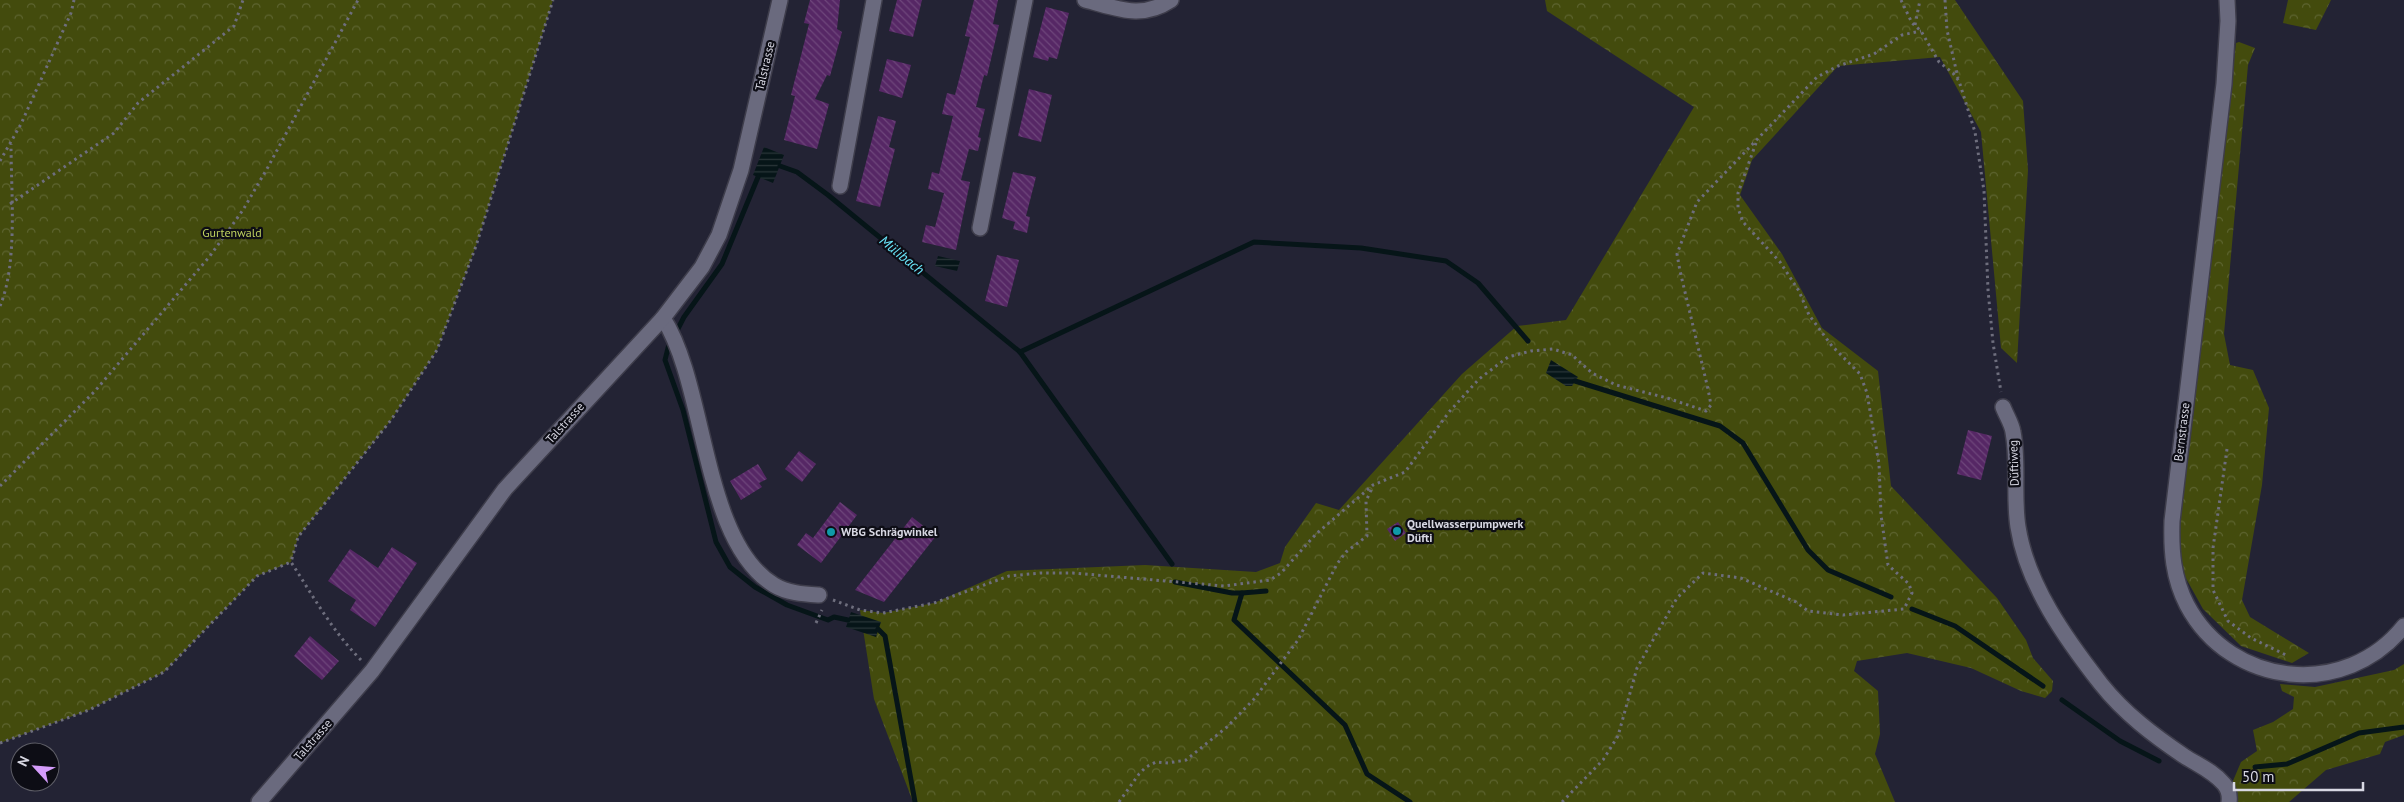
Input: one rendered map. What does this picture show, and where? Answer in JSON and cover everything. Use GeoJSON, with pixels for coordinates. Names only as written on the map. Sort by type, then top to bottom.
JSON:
{"type":"FeatureCollection","features":[{"type":"Feature","properties":{"kind":"street","name":"Talstrasse"},"geometry":{"type":"LineString","coordinates":[[259,802],[372,671],[505,489],[666,323],[702,267],[719,235],[730,206],[741,170],[780,0]]}},
{"type":"Feature","properties":{"kind":"street"},"geometry":{"type":"LineString","coordinates":[[840,186],[874,0]]}},
{"type":"Feature","properties":{"kind":"street"},"geometry":{"type":"LineString","coordinates":[[980,228],[1025,0]]}},
{"type":"Feature","properties":{"kind":"street"},"geometry":{"type":"LineString","coordinates":[[1086,0],[1129,11],[1148,12],[1170,0]]}},
{"type":"Feature","properties":{"kind":"street","name":"Bernstrasse"},"geometry":{"type":"LineString","coordinates":[[2227,0],[2228,21],[2224,84],[2172,521],[2172,556],[2178,586],[2188,606],[2210,636],[2230,652],[2254,664],[2290,674],[2308,675],[2340,671],[2367,660],[2384,647],[2404,626]]}},
{"type":"Feature","properties":{"kind":"street"},"geometry":{"type":"LineString","coordinates":[[666,323],[677,344],[714,480],[734,538],[747,560],[775,586],[794,592],[819,595]]}},
{"type":"Feature","properties":{"kind":"street","name":"Düftiweg"},"geometry":{"type":"LineString","coordinates":[[2003,407],[2013,429],[2017,513],[2022,546],[2035,579],[2051,611],[2086,664],[2123,710],[2186,757],[2217,777],[2227,788],[2229,802]]}},
{"type":"Feature","properties":{"kind":"path"},"geometry":{"type":"LineString","coordinates":[[0,161],[11,143],[71,13],[74,0]]}},
{"type":"Feature","properties":{"kind":"path"},"geometry":{"type":"LineString","coordinates":[[10,204],[114,133],[138,103],[234,26],[243,0]]}},
{"type":"Feature","properties":{"kind":"path"},"geometry":{"type":"LineString","coordinates":[[0,486],[95,391],[210,256],[243,210],[268,168],[358,0]]}},
{"type":"Feature","properties":{"kind":"path"},"geometry":{"type":"LineString","coordinates":[[372,671],[348,647],[291,562],[298,537],[391,420],[436,350],[476,246],[547,25],[553,0]]}},
{"type":"Feature","properties":{"kind":"path"},"geometry":{"type":"LineString","coordinates":[[1901,0],[1915,26],[1921,31],[1939,62],[1953,73],[1959,81]]}},
{"type":"Feature","properties":{"kind":"path"},"geometry":{"type":"LineString","coordinates":[[1915,26],[1920,0]]}},
{"type":"Feature","properties":{"kind":"path"},"geometry":{"type":"LineString","coordinates":[[1945,0],[1947,30],[1959,81],[1975,132],[1984,191],[1992,334],[2003,407]]}},
{"type":"Feature","properties":{"kind":"path"},"geometry":{"type":"LineString","coordinates":[[819,595],[860,610],[883,613],[934,603],[1009,576],[1040,573],[1073,573],[1224,586],[1252,584],[1270,580],[1281,573],[1316,534],[1373,485],[1405,472],[1449,412],[1479,379],[1508,357],[1532,351],[1553,350],[1572,355],[1592,372],[1616,385],[1667,398],[1706,411],[1711,405],[1677,254],[1697,202],[1818,77],[1838,66],[1874,54],[1902,35],[1921,31]]}},
{"type":"Feature","properties":{"kind":"path"},"geometry":{"type":"LineString","coordinates":[[1562,802],[1603,760],[1618,736],[1637,668],[1677,598],[1704,573],[1741,578],[1796,602],[1808,611],[1843,615],[1904,609],[1910,600],[1912,593],[1909,584],[1888,565],[1881,515],[1879,464],[1867,393],[1860,374],[1832,346],[1809,315],[1799,291],[1780,262],[1743,222],[1738,208],[1738,194],[1756,140]]}},
{"type":"Feature","properties":{"kind":"path"},"geometry":{"type":"LineString","coordinates":[[0,306],[7,290],[10,250],[11,143]]}},
{"type":"Feature","properties":{"kind":"path"},"geometry":{"type":"LineString","coordinates":[[2227,449],[2212,565],[2211,579],[2215,599],[2228,621],[2239,630],[2300,662],[2308,675]]}},
{"type":"Feature","properties":{"kind":"path"},"geometry":{"type":"LineString","coordinates":[[1119,802],[1146,767],[1156,762],[1168,763],[1186,760],[1228,727],[1254,699],[1298,640],[1337,564],[1346,552],[1367,536],[1366,501],[1373,485]]}},
{"type":"Feature","properties":{"kind":"path"},"geometry":{"type":"LineString","coordinates":[[0,743],[89,710],[164,672],[257,576],[291,562]]}},
{"type":"Feature","properties":{"kind":"path"},"geometry":{"type":"LineString","coordinates":[[816,623],[822,610]]}},
{"type":"Feature","properties":{"kind":"green space","name":"Gurtenwald"},"geometry":{"type":"Polygon","coordinates":[[[0,0],[553,0],[476,246],[437,350],[391,420],[298,537],[291,562],[257,576],[164,672],[89,710],[0,743],[0,0]]]}},
{"type":"Feature","properties":{"kind":"green space"},"geometry":{"type":"Polygon","coordinates":[[[1545,0],[1955,0],[2023,101],[2028,170],[2017,363],[2001,348],[1981,132],[1940,57],[1838,66],[1752,160],[1740,195],[1782,254],[1822,328],[1878,371],[1891,486],[1997,598],[2026,640],[2033,658],[2053,681],[2052,691],[2045,698],[2021,691],[1971,668],[1907,653],[1857,661],[1854,671],[1878,691],[1880,734],[1875,754],[1895,802],[913,802],[874,699],[860,610],[883,613],[934,603],[1007,571],[1145,565],[1256,572],[1280,563],[1285,547],[1316,503],[1339,510],[1462,374],[1517,326],[1566,320],[1694,107],[1547,11],[1545,0]]]}},
{"type":"Feature","properties":{"kind":"green space"},"geometry":{"type":"Polygon","coordinates":[[[2288,0],[2331,0],[2316,30],[2283,23],[2288,0]]]}},
{"type":"Feature","properties":{"kind":"green space"},"geometry":{"type":"Polygon","coordinates":[[[2239,42],[2255,48],[2248,65],[2224,334],[2230,365],[2253,370],[2269,408],[2262,485],[2242,600],[2250,617],[2309,653],[2292,663],[2241,646],[2203,609],[2183,573],[2178,526],[2236,43],[2239,42]]]}},
{"type":"Feature","properties":{"kind":"green space"},"geometry":{"type":"Polygon","coordinates":[[[2404,664],[2404,735],[2385,742],[2380,754],[2326,770],[2289,802],[2224,802],[2241,762],[2257,751],[2253,730],[2273,722],[2293,709],[2294,697],[2282,691],[2280,684],[2315,687],[2394,670],[2404,664]]]}},
{"type":"Feature","properties":{"kind":"shaded area"},"geometry":{"type":"Polygon","coordinates":[[[764,147],[784,155],[773,183],[753,175],[764,147]]]}},
{"type":"Feature","properties":{"kind":"shaded area"},"geometry":{"type":"Polygon","coordinates":[[[938,256],[960,261],[957,271],[935,266],[938,256]]]}},
{"type":"Feature","properties":{"kind":"shaded area"},"geometry":{"type":"Polygon","coordinates":[[[1551,360],[1578,377],[1572,386],[1566,386],[1546,373],[1551,360]]]}},
{"type":"Feature","properties":{"kind":"shaded area"},"geometry":{"type":"Polygon","coordinates":[[[851,612],[881,622],[876,637],[846,627],[851,612]]]}},
{"type":"Feature","properties":{"kind":"building"},"geometry":{"type":"Polygon","coordinates":[[[810,0],[840,0],[837,29],[842,32],[830,76],[827,75],[815,99],[829,104],[817,149],[784,140],[795,96],[791,95],[809,24],[804,23],[810,0]]]}},
{"type":"Feature","properties":{"kind":"building"},"geometry":{"type":"Polygon","coordinates":[[[897,0],[922,0],[913,37],[889,31],[897,0]]]}},
{"type":"Feature","properties":{"kind":"building"},"geometry":{"type":"Polygon","coordinates":[[[974,0],[998,0],[993,24],[999,25],[987,76],[984,75],[976,107],[985,109],[978,137],[981,138],[978,151],[969,149],[961,180],[970,182],[956,250],[922,242],[926,225],[935,227],[944,193],[928,189],[932,172],[939,174],[953,116],[942,114],[947,93],[955,95],[970,37],[965,36],[974,0]]]}},
{"type":"Feature","properties":{"kind":"building"},"geometry":{"type":"Polygon","coordinates":[[[1046,7],[1069,13],[1057,59],[1049,57],[1048,61],[1033,57],[1046,7]]]}},
{"type":"Feature","properties":{"kind":"building"},"geometry":{"type":"Polygon","coordinates":[[[887,59],[911,65],[902,98],[879,91],[887,59]]]}},
{"type":"Feature","properties":{"kind":"building"},"geometry":{"type":"Polygon","coordinates":[[[1029,89],[1052,95],[1041,142],[1018,136],[1029,89]]]}},
{"type":"Feature","properties":{"kind":"building"},"geometry":{"type":"Polygon","coordinates":[[[878,116],[896,121],[889,147],[895,149],[880,207],[856,201],[878,116]]]}},
{"type":"Feature","properties":{"kind":"building"},"geometry":{"type":"Polygon","coordinates":[[[1013,172],[1036,177],[1026,216],[1030,217],[1027,233],[1013,229],[1015,222],[1002,218],[1013,172]]]}},
{"type":"Feature","properties":{"kind":"building"},"geometry":{"type":"Polygon","coordinates":[[[997,255],[1019,260],[1007,307],[985,301],[997,255]]]}},
{"type":"Feature","properties":{"kind":"building"},"geometry":{"type":"Polygon","coordinates":[[[1968,430],[1992,436],[1981,480],[1957,474],[1968,430]]]}},
{"type":"Feature","properties":{"kind":"building"},"geometry":{"type":"Polygon","coordinates":[[[799,451],[816,464],[802,482],[785,469],[799,451]]]}},
{"type":"Feature","properties":{"kind":"building"},"geometry":{"type":"Polygon","coordinates":[[[758,464],[767,479],[759,483],[762,487],[741,500],[730,481],[758,464]]]}},
{"type":"Feature","properties":{"kind":"building","name":"WBG Schrägwinkel"},"geometry":{"type":"Polygon","coordinates":[[[840,502],[857,515],[821,563],[797,545],[806,533],[813,538],[840,502]]]}},
{"type":"Feature","properties":{"kind":"building"},"geometry":{"type":"Polygon","coordinates":[[[912,517],[936,536],[884,602],[855,590],[912,517]]]}},
{"type":"Feature","properties":{"kind":"building","name":"Quellwasserpumpwerk Düfti"},"geometry":{"type":"Polygon","coordinates":[[[1398,522],[1406,533],[1395,541],[1387,529],[1398,522]]]}},
{"type":"Feature","properties":{"kind":"building"},"geometry":{"type":"Polygon","coordinates":[[[392,547],[417,563],[375,627],[350,610],[356,600],[328,581],[350,549],[378,568],[392,547]]]}},
{"type":"Feature","properties":{"kind":"building"},"geometry":{"type":"Polygon","coordinates":[[[310,636],[339,661],[322,680],[294,656],[310,636]]]}},
{"type":"Feature","properties":{"kind":"waterway","name":"Mülibach"},"geometry":{"type":"LineString","coordinates":[[780,166],[797,172],[828,195],[1020,352],[1172,564]]}},
{"type":"Feature","properties":{"kind":"waterway"},"geometry":{"type":"LineString","coordinates":[[758,177],[722,264],[684,317],[668,348],[665,360],[683,410],[716,542],[730,567],[755,587],[787,605],[828,620],[834,617],[848,620]]}},
{"type":"Feature","properties":{"kind":"waterway"},"geometry":{"type":"LineString","coordinates":[[1020,352],[1254,242],[1361,248],[1446,261],[1478,283],[1528,341]]}},
{"type":"Feature","properties":{"kind":"waterway"},"geometry":{"type":"LineString","coordinates":[[1575,381],[1720,426],[1743,443],[1808,550],[1828,570],[1891,597]]}},
{"type":"Feature","properties":{"kind":"waterway"},"geometry":{"type":"LineString","coordinates":[[1175,582],[1232,593],[1242,593],[1234,620],[1345,725],[1367,774],[1410,802]]}},
{"type":"Feature","properties":{"kind":"waterway"},"geometry":{"type":"LineString","coordinates":[[1242,593],[1266,591]]}},
{"type":"Feature","properties":{"kind":"waterway"},"geometry":{"type":"LineString","coordinates":[[1912,609],[1955,626],[2043,686]]}},
{"type":"Feature","properties":{"kind":"waterway"},"geometry":{"type":"LineString","coordinates":[[878,629],[885,636],[915,802]]}},
{"type":"Feature","properties":{"kind":"waterway"},"geometry":{"type":"LineString","coordinates":[[2062,700],[2120,741],[2159,761]]}},
{"type":"Feature","properties":{"kind":"waterway"},"geometry":{"type":"LineString","coordinates":[[2255,767],[2287,764],[2359,733],[2404,727]]}},
{"type":"Feature","properties":{"kind":"place","name":"Quellwasserpumpwerk Düfti"},"geometry":{"type":"Point","coordinates":[1397,531]}},
{"type":"Feature","properties":{"kind":"place","name":"WBG Schrägwinkel"},"geometry":{"type":"Point","coordinates":[831,532]}}]}
